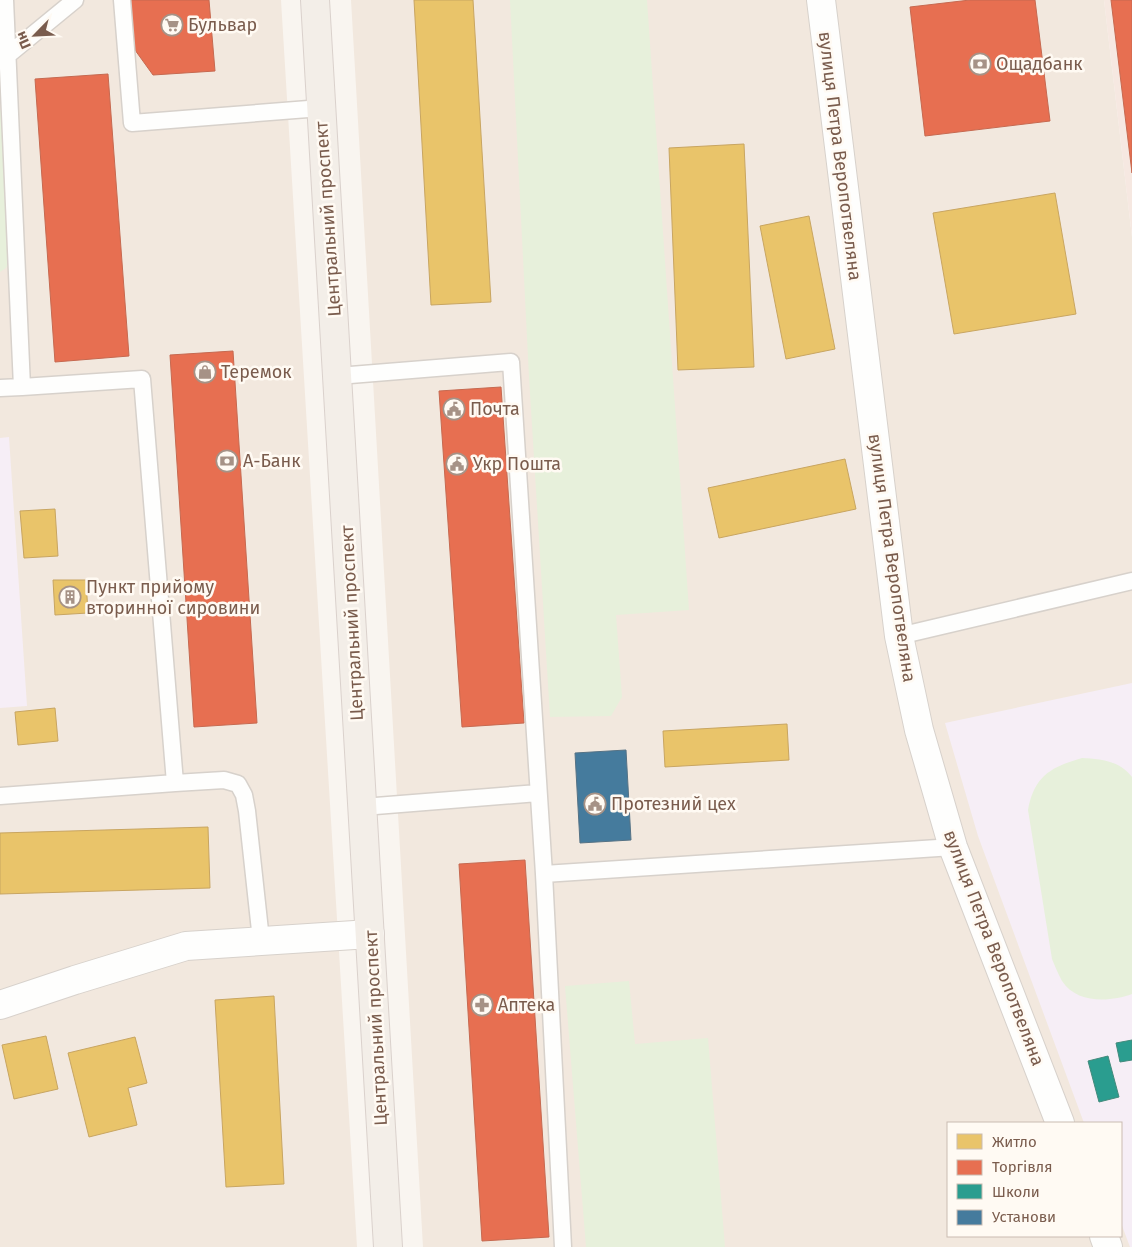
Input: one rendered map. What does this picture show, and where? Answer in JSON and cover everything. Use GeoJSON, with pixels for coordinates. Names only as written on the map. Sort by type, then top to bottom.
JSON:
{"type":"FeatureCollection","features":[{"type":"Feature","properties":{"kind":"main road","name":"Центральний проспект"},"geometry":{"type":"LineString","coordinates":[[315,0],[388,1247]]}},
{"type":"Feature","properties":{"kind":"street","name":"вулиця Петра Веропотвеляна"},"geometry":{"type":"LineString","coordinates":[[821,0],[900,636],[920,730],[953,847],[1060,1122]]}},
{"type":"Feature","properties":{"kind":"street"},"geometry":{"type":"LineString","coordinates":[[0,1005],[186,946],[370,934]]}},
{"type":"Feature","properties":{"kind":"lane"},"geometry":{"type":"LineString","coordinates":[[5,0],[22,386]]}},
{"type":"Feature","properties":{"kind":"lane"},"geometry":{"type":"LineString","coordinates":[[8,55],[75,0]]}},
{"type":"Feature","properties":{"kind":"lane"},"geometry":{"type":"LineString","coordinates":[[122,0],[132,123],[320,108]]}},
{"type":"Feature","properties":{"kind":"lane"},"geometry":{"type":"LineString","coordinates":[[338,376],[511,362],[544,874],[562,1247]]}},
{"type":"Feature","properties":{"kind":"lane"},"geometry":{"type":"LineString","coordinates":[[0,388],[142,379],[175,783]]}},
{"type":"Feature","properties":{"kind":"lane"},"geometry":{"type":"LineString","coordinates":[[900,636],[1132,581]]}},
{"type":"Feature","properties":{"kind":"lane"},"geometry":{"type":"LineString","coordinates":[[0,796],[224,780],[238,784],[244,795],[247,811],[261,940]]}},
{"type":"Feature","properties":{"kind":"lane"},"geometry":{"type":"LineString","coordinates":[[363,807],[538,793]]}},
{"type":"Feature","properties":{"kind":"lane"},"geometry":{"type":"LineString","coordinates":[[544,874],[953,847]]}},
{"type":"Feature","properties":{"kind":"shaded area"},"geometry":{"type":"Polygon","coordinates":[[[0,0],[281,0],[357,1247],[0,1247],[0,0]]]}},
{"type":"Feature","properties":{"kind":"shaded area"},"geometry":{"type":"Polygon","coordinates":[[[351,0],[1104,0],[1132,237],[1132,1247],[423,1247],[351,0]]]}},
{"type":"Feature","properties":{"kind":"shaded area"},"geometry":{"type":"Polygon","coordinates":[[[1104,0],[1132,0],[1132,237],[1104,0]]]}},
{"type":"Feature","properties":{"kind":"shaded area"},"geometry":{"type":"Polygon","coordinates":[[[9,437],[27,706],[0,708],[0,438],[9,437]]]}},
{"type":"Feature","properties":{"kind":"shaded area"},"geometry":{"type":"Polygon","coordinates":[[[1132,683],[1132,1247],[1130,1247],[1122,1226],[1122,1122],[1084,1122],[978,836],[945,723],[1132,683]]]}},
{"type":"Feature","properties":{"kind":"green space"},"geometry":{"type":"Polygon","coordinates":[[[510,0],[647,0],[689,610],[616,615],[622,697],[611,716],[550,717],[529,377],[510,0]]]}},
{"type":"Feature","properties":{"kind":"green space"},"geometry":{"type":"Polygon","coordinates":[[[0,110],[3,112],[12,255],[6,268],[0,272],[0,110]]]}},
{"type":"Feature","properties":{"kind":"green space"},"geometry":{"type":"Polygon","coordinates":[[[1082,758],[1103,760],[1116,764],[1132,777],[1132,994],[1114,999],[1094,999],[1076,994],[1062,981],[1058,973],[1052,959],[1028,810],[1035,789],[1046,775],[1061,765],[1082,758]]]}},
{"type":"Feature","properties":{"kind":"green space"},"geometry":{"type":"Polygon","coordinates":[[[629,981],[635,1044],[708,1038],[725,1247],[586,1247],[565,986],[629,981]]]}},
{"type":"Feature","properties":{"kind":"building: Житло"},"geometry":{"type":"Polygon","coordinates":[[[414,0],[473,0],[491,302],[431,305],[414,0]]]}},
{"type":"Feature","properties":{"kind":"building: Житло"},"geometry":{"type":"Polygon","coordinates":[[[744,144],[754,367],[678,370],[669,148],[744,144]]]}},
{"type":"Feature","properties":{"kind":"building: Житло"},"geometry":{"type":"Polygon","coordinates":[[[1055,193],[1076,314],[954,334],[933,213],[1055,193]]]}},
{"type":"Feature","properties":{"kind":"building: Житло"},"geometry":{"type":"Polygon","coordinates":[[[809,216],[835,349],[786,359],[760,226],[809,216]]]}},
{"type":"Feature","properties":{"kind":"building: Житло"},"geometry":{"type":"Polygon","coordinates":[[[845,459],[856,509],[719,538],[708,488],[845,459]]]}},
{"type":"Feature","properties":{"kind":"building: Житло"},"geometry":{"type":"Polygon","coordinates":[[[55,509],[58,556],[24,558],[20,511],[55,509]]]}},
{"type":"Feature","properties":{"kind":"building: Житло","name":"Пункт прийому вторинної сировини"},"geometry":{"type":"Polygon","coordinates":[[[53,580],[86,580],[88,613],[55,615],[53,580]]]}},
{"type":"Feature","properties":{"kind":"building: Житло"},"geometry":{"type":"Polygon","coordinates":[[[55,708],[58,741],[18,745],[15,712],[55,708]]]}},
{"type":"Feature","properties":{"kind":"building: Житло"},"geometry":{"type":"Polygon","coordinates":[[[787,724],[789,760],[665,767],[663,731],[787,724]]]}},
{"type":"Feature","properties":{"kind":"building: Житло"},"geometry":{"type":"Polygon","coordinates":[[[208,827],[210,888],[0,894],[0,833],[208,827]]]}},
{"type":"Feature","properties":{"kind":"building: Житло"},"geometry":{"type":"Polygon","coordinates":[[[274,996],[284,1184],[226,1187],[215,1000],[274,996]]]}},
{"type":"Feature","properties":{"kind":"building: Житло"},"geometry":{"type":"Polygon","coordinates":[[[46,1036],[58,1089],[14,1099],[2,1045],[46,1036]]]}},
{"type":"Feature","properties":{"kind":"building: Житло"},"geometry":{"type":"Polygon","coordinates":[[[135,1037],[147,1083],[128,1088],[137,1125],[89,1137],[68,1053],[135,1037]]]}},
{"type":"Feature","properties":{"kind":"building: Торгівля","name":"Бульвар"},"geometry":{"type":"Polygon","coordinates":[[[130,0],[209,0],[215,71],[153,75],[135,50],[130,0]]]}},
{"type":"Feature","properties":{"kind":"building: Торгівля","name":"Ощадбанк"},"geometry":{"type":"Polygon","coordinates":[[[970,0],[1035,0],[1050,121],[925,136],[910,7],[970,0]]]}},
{"type":"Feature","properties":{"kind":"building: Торгівля"},"geometry":{"type":"Polygon","coordinates":[[[1111,0],[1132,0],[1132,173],[1111,0]]]}},
{"type":"Feature","properties":{"kind":"building: Торгівля"},"geometry":{"type":"Polygon","coordinates":[[[108,74],[129,356],[55,362],[35,79],[108,74]]]}},
{"type":"Feature","properties":{"kind":"building: Торгівля"},"geometry":{"type":"Polygon","coordinates":[[[233,351],[257,723],[194,727],[170,355],[233,351]]]}},
{"type":"Feature","properties":{"kind":"building: Торгівля"},"geometry":{"type":"Polygon","coordinates":[[[501,387],[524,723],[462,727],[439,391],[501,387]]]}},
{"type":"Feature","properties":{"kind":"building: Торгівля"},"geometry":{"type":"Polygon","coordinates":[[[525,860],[549,1237],[482,1241],[459,864],[525,860]]]}},
{"type":"Feature","properties":{"kind":"building: Школи"},"geometry":{"type":"Polygon","coordinates":[[[1132,1040],[1132,1060],[1120,1062],[1116,1043],[1132,1040]]]}},
{"type":"Feature","properties":{"kind":"building: Школи"},"geometry":{"type":"Polygon","coordinates":[[[1108,1056],[1119,1097],[1099,1102],[1088,1061],[1108,1056]]]}},
{"type":"Feature","properties":{"kind":"building: Установи"},"geometry":{"type":"Polygon","coordinates":[[[626,750],[631,840],[580,843],[575,753],[626,750]]]}},
{"type":"Feature","properties":{"kind":"place","name":"Бульвар"},"geometry":{"type":"Point","coordinates":[172,25]}},
{"type":"Feature","properties":{"kind":"place","name":"Ощадбанк"},"geometry":{"type":"Point","coordinates":[980,64]}},
{"type":"Feature","properties":{"kind":"place","name":"Теремок"},"geometry":{"type":"Point","coordinates":[205,372]}},
{"type":"Feature","properties":{"kind":"place","name":"Почта"},"geometry":{"type":"Point","coordinates":[454,409]}},
{"type":"Feature","properties":{"kind":"place","name":"А-Банк"},"geometry":{"type":"Point","coordinates":[227,461]}},
{"type":"Feature","properties":{"kind":"place","name":"Укр Пошта"},"geometry":{"type":"Point","coordinates":[457,464]}},
{"type":"Feature","properties":{"kind":"place","name":"Пункт прийому вторинної сировини"},"geometry":{"type":"Point","coordinates":[70,597]}},
{"type":"Feature","properties":{"kind":"place","name":"Протезний цех"},"geometry":{"type":"Point","coordinates":[595,804]}},
{"type":"Feature","properties":{"kind":"place","name":"Аптека"},"geometry":{"type":"Point","coordinates":[482,1005]}}]}
